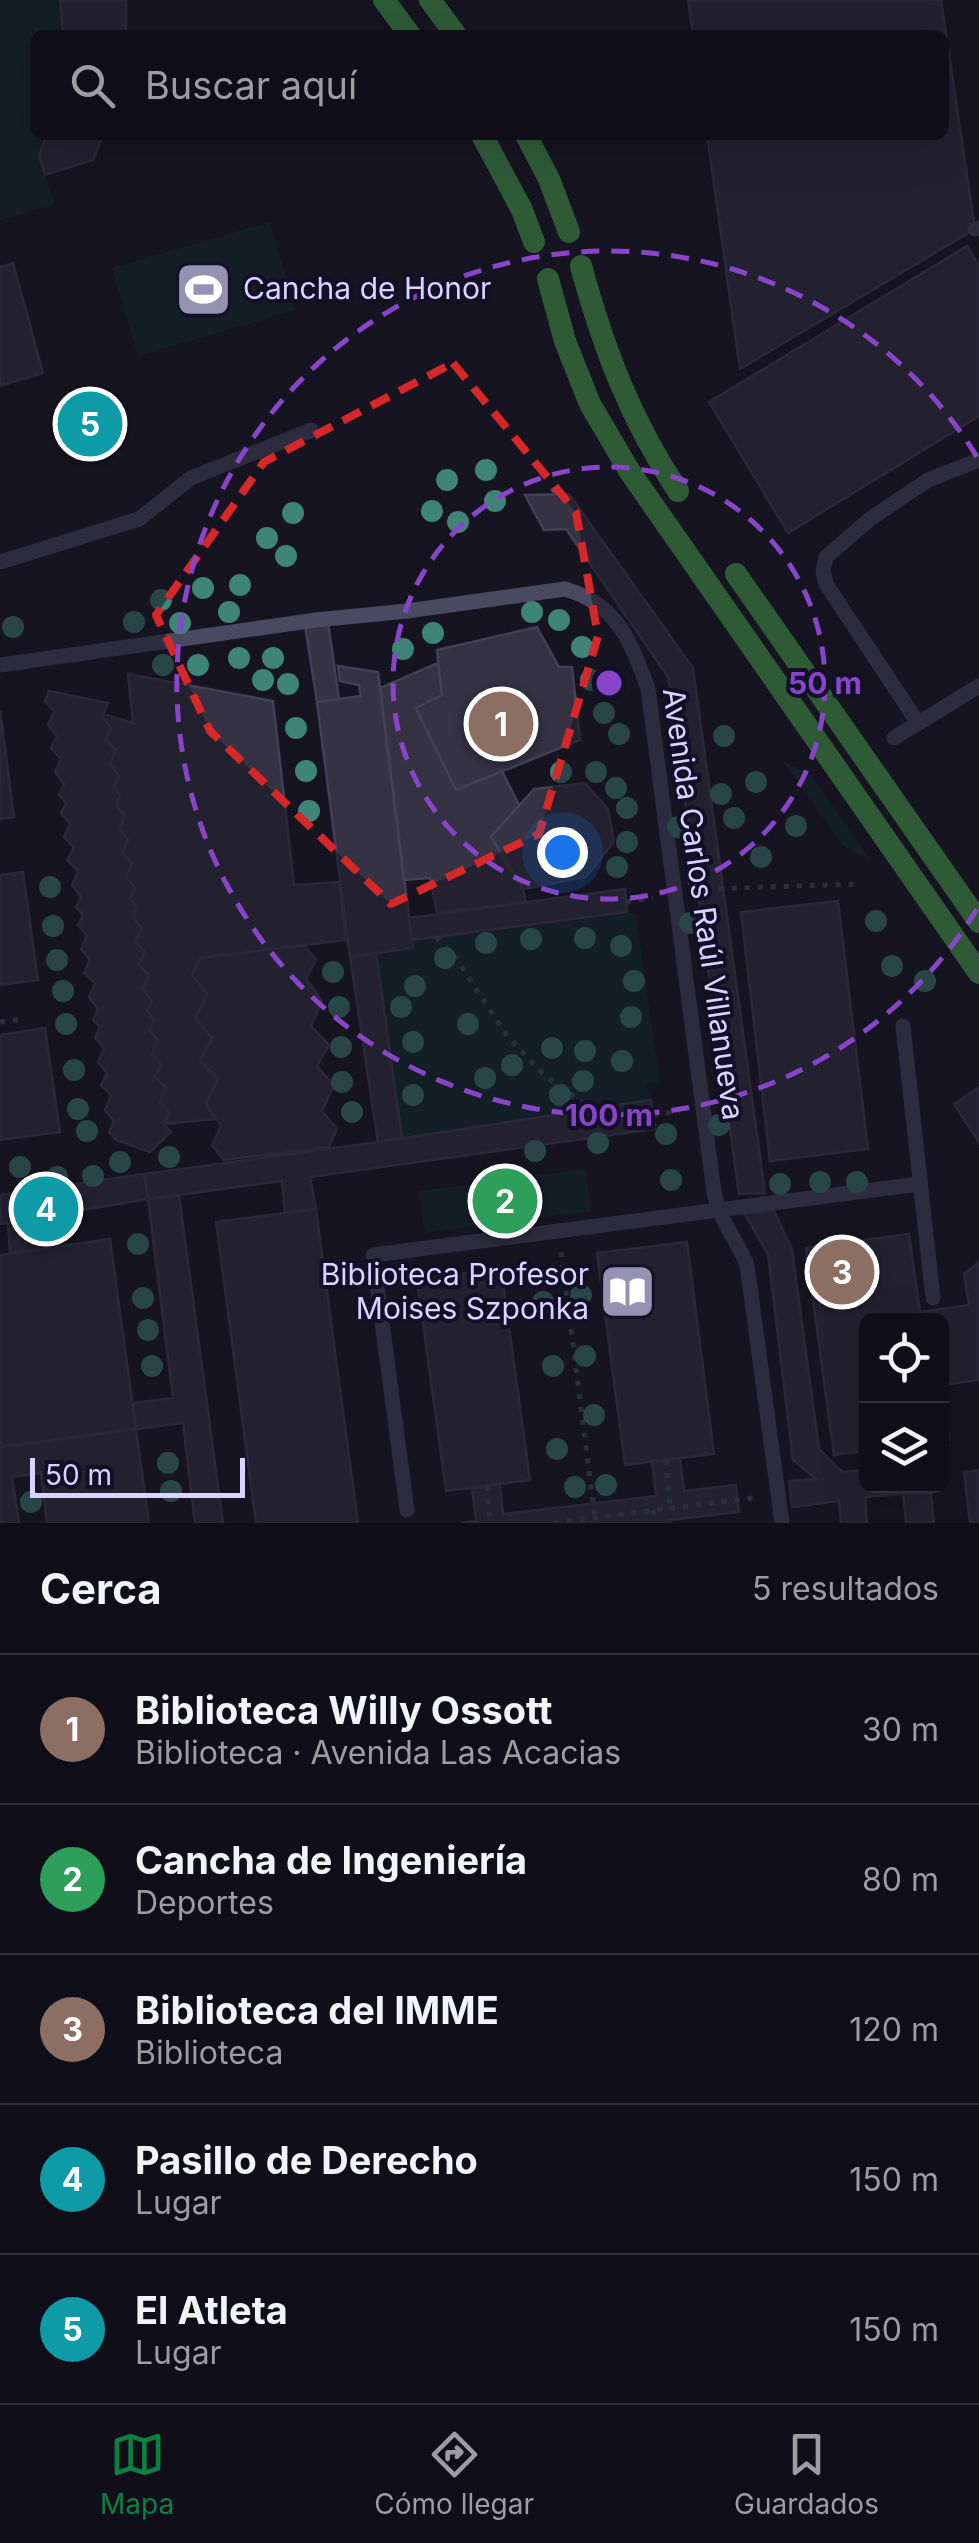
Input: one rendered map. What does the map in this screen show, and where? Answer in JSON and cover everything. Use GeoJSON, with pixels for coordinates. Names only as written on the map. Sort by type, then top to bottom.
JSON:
{"type":"FeatureCollection","features":[{"type":"Feature","properties":{"kind":"main road"},"geometry":{"type":"LineString","coordinates":[[384,0],[406,30]]}},
{"type":"Feature","properties":{"kind":"main road"},"geometry":{"type":"LineString","coordinates":[[430,0],[452,30]]}},
{"type":"Feature","properties":{"kind":"main road"},"geometry":{"type":"LineString","coordinates":[[485,140],[522,210],[534,242]]}},
{"type":"Feature","properties":{"kind":"main road"},"geometry":{"type":"LineString","coordinates":[[529,140],[570,232]]}},
{"type":"Feature","properties":{"kind":"main road"},"geometry":{"type":"LineString","coordinates":[[581,266],[618,386],[654,458],[687,504]]}},
{"type":"Feature","properties":{"kind":"main road"},"geometry":{"type":"LineString","coordinates":[[548,280],[565,340],[590,404],[630,472],[979,973]]}},
{"type":"Feature","properties":{"kind":"main road"},"geometry":{"type":"LineString","coordinates":[[720,551],[979,922]]}},
{"type":"Feature","properties":{"kind":"lane"},"geometry":{"type":"LineString","coordinates":[[0,562],[139,520],[191,478],[311,430]]}},
{"type":"Feature","properties":{"kind":"lane"},"geometry":{"type":"LineString","coordinates":[[918,724],[826,584],[826,557],[870,519],[928,480],[979,460]]}},
{"type":"Feature","properties":{"kind":"lane","name":"Avenida Carlos Raúl Villanueva"},"geometry":{"type":"LineString","coordinates":[[0,665],[565,588],[604,607],[637,657],[648,689],[717,1209],[747,1266],[782,1523]]}},
{"type":"Feature","properties":{"kind":"lane"},"geometry":{"type":"LineString","coordinates":[[894,738],[979,686]]}},
{"type":"Feature","properties":{"kind":"lane"},"geometry":{"type":"LineString","coordinates":[[902,1026],[932,1298]]}},
{"type":"Feature","properties":{"kind":"lane"},"geometry":{"type":"LineString","coordinates":[[407,1510],[373,1255],[919,1184]]}},
{"type":"Feature","properties":{"kind":"path"},"geometry":{"type":"LineString","coordinates":[[626,902],[710,889],[856,884]]}},
{"type":"Feature","properties":{"kind":"path"},"geometry":{"type":"LineString","coordinates":[[436,937],[456,958],[507,1036],[545,1076],[608,1121]]}},
{"type":"Feature","properties":{"kind":"path"},"geometry":{"type":"LineString","coordinates":[[0,1022],[24,1019]]}},
{"type":"Feature","properties":{"kind":"path"},"geometry":{"type":"LineString","coordinates":[[653,1115],[703,1108]]}},
{"type":"Feature","properties":{"kind":"path"},"geometry":{"type":"LineString","coordinates":[[560,1244],[594,1517]]}},
{"type":"Feature","properties":{"kind":"path"},"geometry":{"type":"LineString","coordinates":[[666,1460],[670,1507]]}},
{"type":"Feature","properties":{"kind":"path"},"geometry":{"type":"LineString","coordinates":[[487,1486],[490,1523]]}},
{"type":"Feature","properties":{"kind":"path"},"geometry":{"type":"LineString","coordinates":[[554,1523],[738,1499]]}},
{"type":"Feature","properties":{"kind":"path"},"geometry":{"type":"LineString","coordinates":[[654,1510],[655,1523]]}},
{"type":"Feature","properties":{"kind":"highlighted area"},"geometry":{"type":"Polygon","coordinates":[[[453,363],[576,512],[598,636],[539,834],[391,904],[210,731],[156,615],[264,462],[453,363]]]}},
{"type":"Feature","properties":{"kind":"green space"},"geometry":{"type":"Polygon","coordinates":[[[0,0],[126,0],[126,30],[30,30],[30,140],[101,140],[93,160],[45,175],[54,204],[0,220],[0,0]]]}},
{"type":"Feature","properties":{"kind":"green space","name":"Cancha de Honor"},"geometry":{"type":"Polygon","coordinates":[[[270,222],[295,310],[138,356],[112,268],[270,222]]]}},
{"type":"Feature","properties":{"kind":"green space"},"geometry":{"type":"Polygon","coordinates":[[[783,761],[811,775],[872,862],[842,844],[783,761]]]}},
{"type":"Feature","properties":{"kind":"green space"},"geometry":{"type":"Polygon","coordinates":[[[627,912],[636,915],[660,1082],[646,1085],[651,1100],[402,1137],[376,953],[413,948],[412,940],[627,912]]]}},
{"type":"Feature","properties":{"kind":"green space"},"geometry":{"type":"Polygon","coordinates":[[[586,1169],[591,1211],[425,1233],[419,1191],[586,1169]]]}},
{"type":"Feature","properties":{"kind":"building"},"geometry":{"type":"Polygon","coordinates":[[[60,0],[126,0],[126,30],[63,30],[60,0]]]}},
{"type":"Feature","properties":{"kind":"building"},"geometry":{"type":"Polygon","coordinates":[[[688,0],[941,0],[945,30],[692,30],[688,0]]]}},
{"type":"Feature","properties":{"kind":"building"},"geometry":{"type":"Polygon","coordinates":[[[949,54],[975,229],[740,369],[708,140],[949,140],[949,54]]]}},
{"type":"Feature","properties":{"kind":"building"},"geometry":{"type":"Polygon","coordinates":[[[45,140],[101,140],[93,160],[45,175],[39,155],[45,140]]]}},
{"type":"Feature","properties":{"kind":"building"},"geometry":{"type":"Polygon","coordinates":[[[967,246],[979,266],[979,416],[788,533],[709,402],[967,246]]]}},
{"type":"Feature","properties":{"kind":"building"},"geometry":{"type":"Polygon","coordinates":[[[13,263],[43,373],[0,386],[0,267],[13,263]]]}},
{"type":"Feature","properties":{"kind":"building"},"geometry":{"type":"Polygon","coordinates":[[[13,263],[43,373],[0,386],[0,267],[13,263]]]}},
{"type":"Feature","properties":{"kind":"building"},"geometry":{"type":"Polygon","coordinates":[[[569,494],[693,668],[765,1193],[739,1194],[668,677],[566,529],[544,530],[525,495],[569,494]]]}},
{"type":"Feature","properties":{"kind":"building"},"geometry":{"type":"Polygon","coordinates":[[[328,622],[339,699],[317,702],[305,625],[328,622]]]}},
{"type":"Feature","properties":{"kind":"building"},"geometry":{"type":"Polygon","coordinates":[[[537,627],[559,667],[572,667],[580,740],[456,790],[416,708],[442,695],[437,650],[537,627]]]}},
{"type":"Feature","properties":{"kind":"building"},"geometry":{"type":"Polygon","coordinates":[[[438,663],[442,695],[416,708],[456,790],[502,771],[519,805],[491,837],[523,889],[526,902],[437,913],[430,878],[404,880],[380,688],[438,663]]]}},
{"type":"Feature","properties":{"kind":"building"},"geometry":{"type":"Polygon","coordinates":[[[338,666],[378,672],[413,948],[350,957],[317,702],[361,696],[359,685],[340,681],[338,666]]]}},
{"type":"Feature","properties":{"kind":"building"},"geometry":{"type":"Polygon","coordinates":[[[128,674],[273,701],[294,885],[339,882],[346,940],[200,958],[192,975],[207,994],[195,1018],[212,1038],[200,1060],[218,1079],[206,1104],[216,1119],[164,1124],[169,1113],[160,1102],[166,1087],[155,1077],[161,1065],[152,1054],[158,1040],[149,1030],[154,1020],[147,1011],[152,1001],[143,989],[149,975],[139,965],[145,952],[135,942],[142,928],[133,917],[137,907],[130,899],[135,888],[126,877],[132,863],[122,853],[128,840],[119,829],[125,816],[116,806],[120,795],[114,787],[119,776],[110,764],[116,750],[105,740],[111,728],[102,717],[103,714],[133,723],[128,674]]]}},
{"type":"Feature","properties":{"kind":"building"},"geometry":{"type":"Polygon","coordinates":[[[49,691],[108,703],[102,717],[111,728],[105,740],[116,750],[110,764],[119,776],[114,787],[120,795],[116,806],[125,816],[119,829],[128,840],[122,853],[132,863],[126,877],[135,888],[130,899],[137,907],[133,917],[142,928],[135,942],[145,952],[139,965],[149,975],[143,989],[152,1001],[147,1011],[154,1020],[149,1030],[158,1040],[152,1054],[161,1065],[155,1077],[166,1087],[160,1102],[169,1113],[164,1124],[171,1132],[150,1152],[116,1140],[109,1132],[114,1121],[105,1110],[111,1095],[101,1085],[107,1073],[98,1062],[104,1048],[95,1038],[100,1027],[93,1020],[98,1009],[89,997],[95,983],[84,973],[90,960],[81,949],[87,936],[78,925],[83,915],[76,907],[81,897],[72,885],[78,871],[67,860],[74,848],[64,837],[70,824],[61,813],[66,803],[59,795],[64,784],[55,772],[61,759],[51,748],[57,736],[48,725],[54,711],[45,701],[49,691]]]}},
{"type":"Feature","properties":{"kind":"building"},"geometry":{"type":"Polygon","coordinates":[[[0,710],[14,817],[0,819],[0,710]]]}},
{"type":"Feature","properties":{"kind":"building"},"geometry":{"type":"Polygon","coordinates":[[[585,783],[608,809],[614,842],[586,877],[523,889],[491,837],[534,789],[585,783]]]}},
{"type":"Feature","properties":{"kind":"building"},"geometry":{"type":"Polygon","coordinates":[[[23,872],[38,980],[0,985],[0,875],[23,872]]]}},
{"type":"Feature","properties":{"kind":"building"},"geometry":{"type":"Polygon","coordinates":[[[625,889],[627,912],[412,940],[409,918],[625,889]]]}},
{"type":"Feature","properties":{"kind":"building"},"geometry":{"type":"Polygon","coordinates":[[[838,901],[868,1149],[770,1161],[741,912],[838,901]]]}},
{"type":"Feature","properties":{"kind":"building"},"geometry":{"type":"Polygon","coordinates":[[[304,945],[316,960],[306,979],[322,1001],[311,1026],[329,1045],[317,1066],[334,1086],[322,1111],[337,1129],[329,1147],[224,1160],[212,1145],[221,1126],[206,1104],[218,1079],[200,1060],[212,1038],[195,1018],[207,994],[192,975],[200,958],[304,945]]]}},
{"type":"Feature","properties":{"kind":"building"},"geometry":{"type":"Polygon","coordinates":[[[376,953],[402,1137],[378,1142],[350,957],[376,953]]]}},
{"type":"Feature","properties":{"kind":"building"},"geometry":{"type":"Polygon","coordinates":[[[45,1028],[60,1132],[0,1140],[0,1035],[45,1028]]]}},
{"type":"Feature","properties":{"kind":"building"},"geometry":{"type":"Polygon","coordinates":[[[979,1087],[979,1143],[954,1104],[979,1087]]]}},
{"type":"Feature","properties":{"kind":"building"},"geometry":{"type":"Polygon","coordinates":[[[651,1100],[655,1129],[310,1177],[316,1209],[285,1213],[282,1181],[148,1199],[144,1174],[651,1100]]]}},
{"type":"Feature","properties":{"kind":"building"},"geometry":{"type":"Polygon","coordinates":[[[144,1174],[148,1199],[36,1218],[39,1249],[10,1253],[8,1223],[0,1224],[0,1195],[144,1174]]]}},
{"type":"Feature","properties":{"kind":"building"},"geometry":{"type":"Polygon","coordinates":[[[179,1195],[223,1523],[195,1523],[183,1423],[136,1429],[133,1403],[173,1398],[148,1199],[179,1195]]]}},
{"type":"Feature","properties":{"kind":"building"},"geometry":{"type":"Polygon","coordinates":[[[316,1209],[358,1523],[256,1523],[216,1222],[316,1209]]]}},
{"type":"Feature","properties":{"kind":"building"},"geometry":{"type":"Polygon","coordinates":[[[774,1211],[792,1249],[819,1449],[842,1472],[859,1471],[859,1493],[931,1493],[934,1523],[906,1523],[903,1494],[865,1497],[867,1523],[841,1523],[839,1501],[792,1507],[789,1481],[816,1479],[793,1460],[768,1254],[744,1213],[774,1211]]]}},
{"type":"Feature","properties":{"kind":"building"},"geometry":{"type":"Polygon","coordinates":[[[909,1234],[920,1312],[969,1305],[964,1274],[979,1262],[979,1380],[949,1384],[949,1313],[859,1313],[859,1452],[834,1455],[806,1248],[909,1234]]]}},
{"type":"Feature","properties":{"kind":"building"},"geometry":{"type":"Polygon","coordinates":[[[110,1239],[136,1429],[0,1447],[0,1255],[110,1239]]]}},
{"type":"Feature","properties":{"kind":"building"},"geometry":{"type":"Polygon","coordinates":[[[687,1242],[714,1454],[625,1465],[597,1253],[687,1242]]]}},
{"type":"Feature","properties":{"kind":"building"},"geometry":{"type":"Polygon","coordinates":[[[501,1268],[530,1480],[446,1491],[417,1280],[501,1268]]]}},
{"type":"Feature","properties":{"kind":"building"},"geometry":{"type":"Polygon","coordinates":[[[136,1429],[149,1523],[47,1523],[41,1473],[12,1477],[19,1523],[0,1523],[0,1447],[136,1429]]]}},
{"type":"Feature","properties":{"kind":"building"},"geometry":{"type":"Polygon","coordinates":[[[680,1458],[684,1491],[736,1485],[739,1512],[670,1520],[671,1523],[461,1523],[476,1521],[472,1488],[500,1484],[503,1514],[656,1496],[652,1461],[680,1458]]]}},
{"type":"Feature","properties":{"kind":"building"},"geometry":{"type":"Polygon","coordinates":[[[979,1470],[979,1523],[970,1523],[964,1472],[979,1470]]]}},
{"type":"Feature","properties":{"kind":"traffic: fast"},"geometry":{"type":"LineString","coordinates":[[384,0],[406,30]]}},
{"type":"Feature","properties":{"kind":"traffic: fast"},"geometry":{"type":"LineString","coordinates":[[430,0],[452,30]]}},
{"type":"Feature","properties":{"kind":"traffic: fast"},"geometry":{"type":"LineString","coordinates":[[485,140],[522,210],[534,242]]}},
{"type":"Feature","properties":{"kind":"traffic: fast"},"geometry":{"type":"LineString","coordinates":[[529,140],[569,232]]}},
{"type":"Feature","properties":{"kind":"traffic: fast"},"geometry":{"type":"LineString","coordinates":[[581,266],[620,383],[646,438],[678,491]]}},
{"type":"Feature","properties":{"kind":"traffic: fast"},"geometry":{"type":"LineString","coordinates":[[548,279],[565,341],[590,404],[630,472],[979,973]]}},
{"type":"Feature","properties":{"kind":"traffic: fast"},"geometry":{"type":"LineString","coordinates":[[736,574],[979,922]]}},
{"type":"Feature","properties":{"kind":"place","name":"Cancha de Honor"},"geometry":{"type":"Point","coordinates":[204,289]}},
{"type":"Feature","properties":{"kind":"place","name":"El Atleta"},"geometry":{"type":"Point","coordinates":[90,424]}},
{"type":"Feature","properties":{"kind":"place","name":"Biblioteca Willy Ossott"},"geometry":{"type":"Point","coordinates":[501,724]}},
{"type":"Feature","properties":{"kind":"place","name":"Cancha de Ingeniería"},"geometry":{"type":"Point","coordinates":[505,1201]}},
{"type":"Feature","properties":{"kind":"place","name":"Pasillo de Derecho"},"geometry":{"type":"Point","coordinates":[46,1209]}},
{"type":"Feature","properties":{"kind":"place","name":"Biblioteca del IMME"},"geometry":{"type":"Point","coordinates":[842,1272]}},
{"type":"Feature","properties":{"kind":"place","name":"Biblioteca Profesor Moises Szponka"},"geometry":{"type":"Point","coordinates":[628,1292]}}]}
